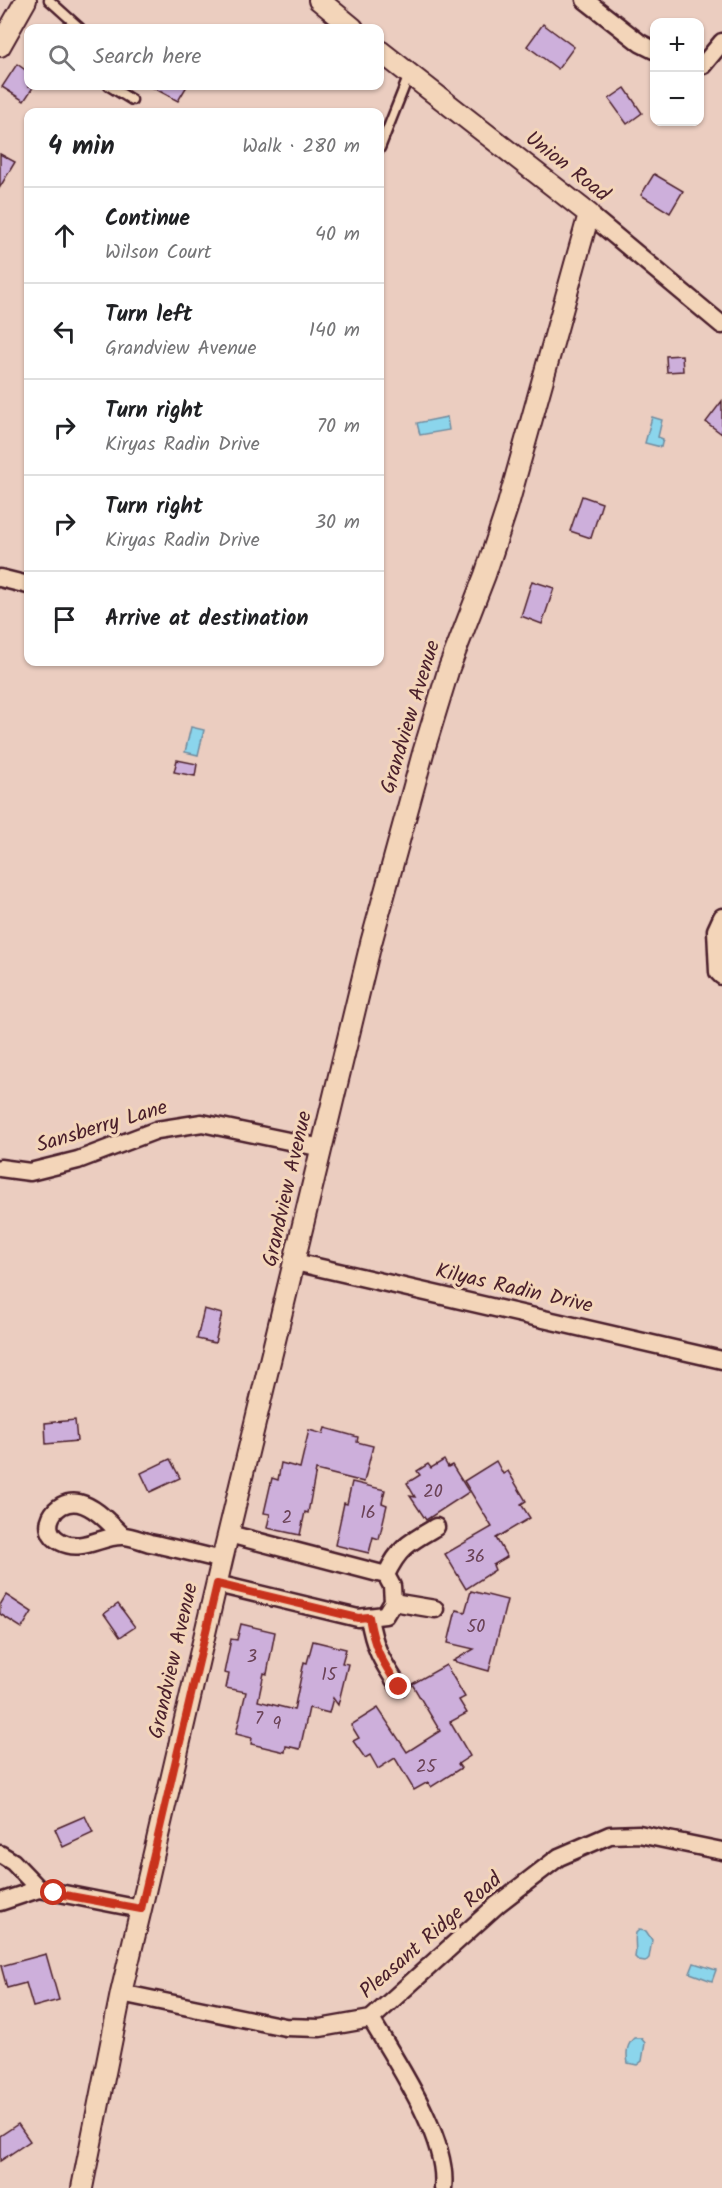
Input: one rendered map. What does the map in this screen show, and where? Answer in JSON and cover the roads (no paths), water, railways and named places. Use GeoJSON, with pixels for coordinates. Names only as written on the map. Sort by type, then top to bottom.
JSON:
{"type":"FeatureCollection","features":[{"type":"Feature","properties":{"kind":"street"},"geometry":{"type":"LineString","coordinates":[[0,46],[26,0]]}},
{"type":"Feature","properties":{"kind":"street"},"geometry":{"type":"LineString","coordinates":[[319,0],[348,24]]}},
{"type":"Feature","properties":{"kind":"street"},"geometry":{"type":"LineString","coordinates":[[585,0],[640,43],[650,48]]}},
{"type":"Feature","properties":{"kind":"street"},"geometry":{"type":"LineString","coordinates":[[704,64],[722,42]]}},
{"type":"Feature","properties":{"kind":"street","name":"Union Road"},"geometry":{"type":"LineString","coordinates":[[384,54],[589,214],[722,325]]}},
{"type":"Feature","properties":{"kind":"street","name":"Grandview Avenue"},"geometry":{"type":"LineString","coordinates":[[82,2188],[121,1993],[222,1560],[371,944],[423,753],[449,668],[485,574],[507,508],[589,214]]}},
{"type":"Feature","properties":{"kind":"street"},"geometry":{"type":"LineString","coordinates":[[0,578],[24,584]]}},
{"type":"Feature","properties":{"kind":"street"},"geometry":{"type":"LineString","coordinates":[[722,917],[716,930],[718,972],[722,976]]}},
{"type":"Feature","properties":{"kind":"street","name":"Sansberry Lane"},"geometry":{"type":"LineString","coordinates":[[0,1168],[30,1172],[78,1160],[157,1130],[202,1123],[322,1148]]}},
{"type":"Feature","properties":{"kind":"street","name":"Kilyas Radin Drive"},"geometry":{"type":"LineString","coordinates":[[295,1262],[722,1360]]}},
{"type":"Feature","properties":{"kind":"street"},"geometry":{"type":"LineString","coordinates":[[386,1575],[396,1554],[408,1543],[436,1527]]}},
{"type":"Feature","properties":{"kind":"street"},"geometry":{"type":"LineString","coordinates":[[217,1584],[358,1618],[385,1615],[393,1602],[392,1586],[386,1575],[229,1534]]}},
{"type":"Feature","properties":{"kind":"street"},"geometry":{"type":"LineString","coordinates":[[123,1536],[222,1560]]}},
{"type":"Feature","properties":{"kind":"street"},"geometry":{"type":"LineString","coordinates":[[393,1602],[435,1609]]}},
{"type":"Feature","properties":{"kind":"street"},"geometry":{"type":"LineString","coordinates":[[369,1617],[373,1641],[379,1657],[399,1687]]}},
{"type":"Feature","properties":{"kind":"street","name":"Pleasant Ridge Road"},"geometry":{"type":"LineString","coordinates":[[121,1993],[285,2027],[320,2028],[371,2019],[498,1904],[559,1857],[610,1835],[629,1834],[722,1851]]}},
{"type":"Feature","properties":{"kind":"street"},"geometry":{"type":"LineString","coordinates":[[0,1854],[13,1862],[39,1888]]}},
{"type":"Feature","properties":{"kind":"street"},"geometry":{"type":"LineString","coordinates":[[0,1902],[39,1888],[141,1909]]}},
{"type":"Feature","properties":{"kind":"street"},"geometry":{"type":"LineString","coordinates":[[371,2019],[427,2116],[445,2173],[443,2188]]}},
{"type":"Feature","properties":{"kind":"lane"},"geometry":{"type":"LineString","coordinates":[[49,0],[76,24]]}},
{"type":"Feature","properties":{"kind":"lane"},"geometry":{"type":"LineString","coordinates":[[384,138],[409,75]]}},
{"type":"Feature","properties":{"kind":"lane"},"geometry":{"type":"LineString","coordinates":[[116,90],[132,100]]}},
{"type":"Feature","properties":{"kind":"water"},"geometry":{"type":"Polygon","coordinates":[[[447,417],[449,430],[420,435],[417,423],[447,417]]]}},
{"type":"Feature","properties":{"kind":"water"},"geometry":{"type":"Polygon","coordinates":[[[652,417],[662,420],[658,437],[663,439],[661,447],[645,443],[652,417]]]}},
{"type":"Feature","properties":{"kind":"water"},"geometry":{"type":"Polygon","coordinates":[[[191,727],[204,730],[198,755],[185,752],[191,727]]]}},
{"type":"Feature","properties":{"kind":"water"},"geometry":{"type":"Polygon","coordinates":[[[639,1930],[646,1931],[652,1940],[649,1958],[645,1962],[635,1957],[635,1936],[639,1930]]]}},
{"type":"Feature","properties":{"kind":"water"},"geometry":{"type":"Polygon","coordinates":[[[694,1963],[716,1970],[712,1981],[690,1973],[694,1963]]]}},
{"type":"Feature","properties":{"kind":"water"},"geometry":{"type":"Polygon","coordinates":[[[634,2038],[641,2038],[645,2043],[642,2061],[637,2065],[628,2063],[627,2060],[628,2046],[634,2038]]]}}]}
